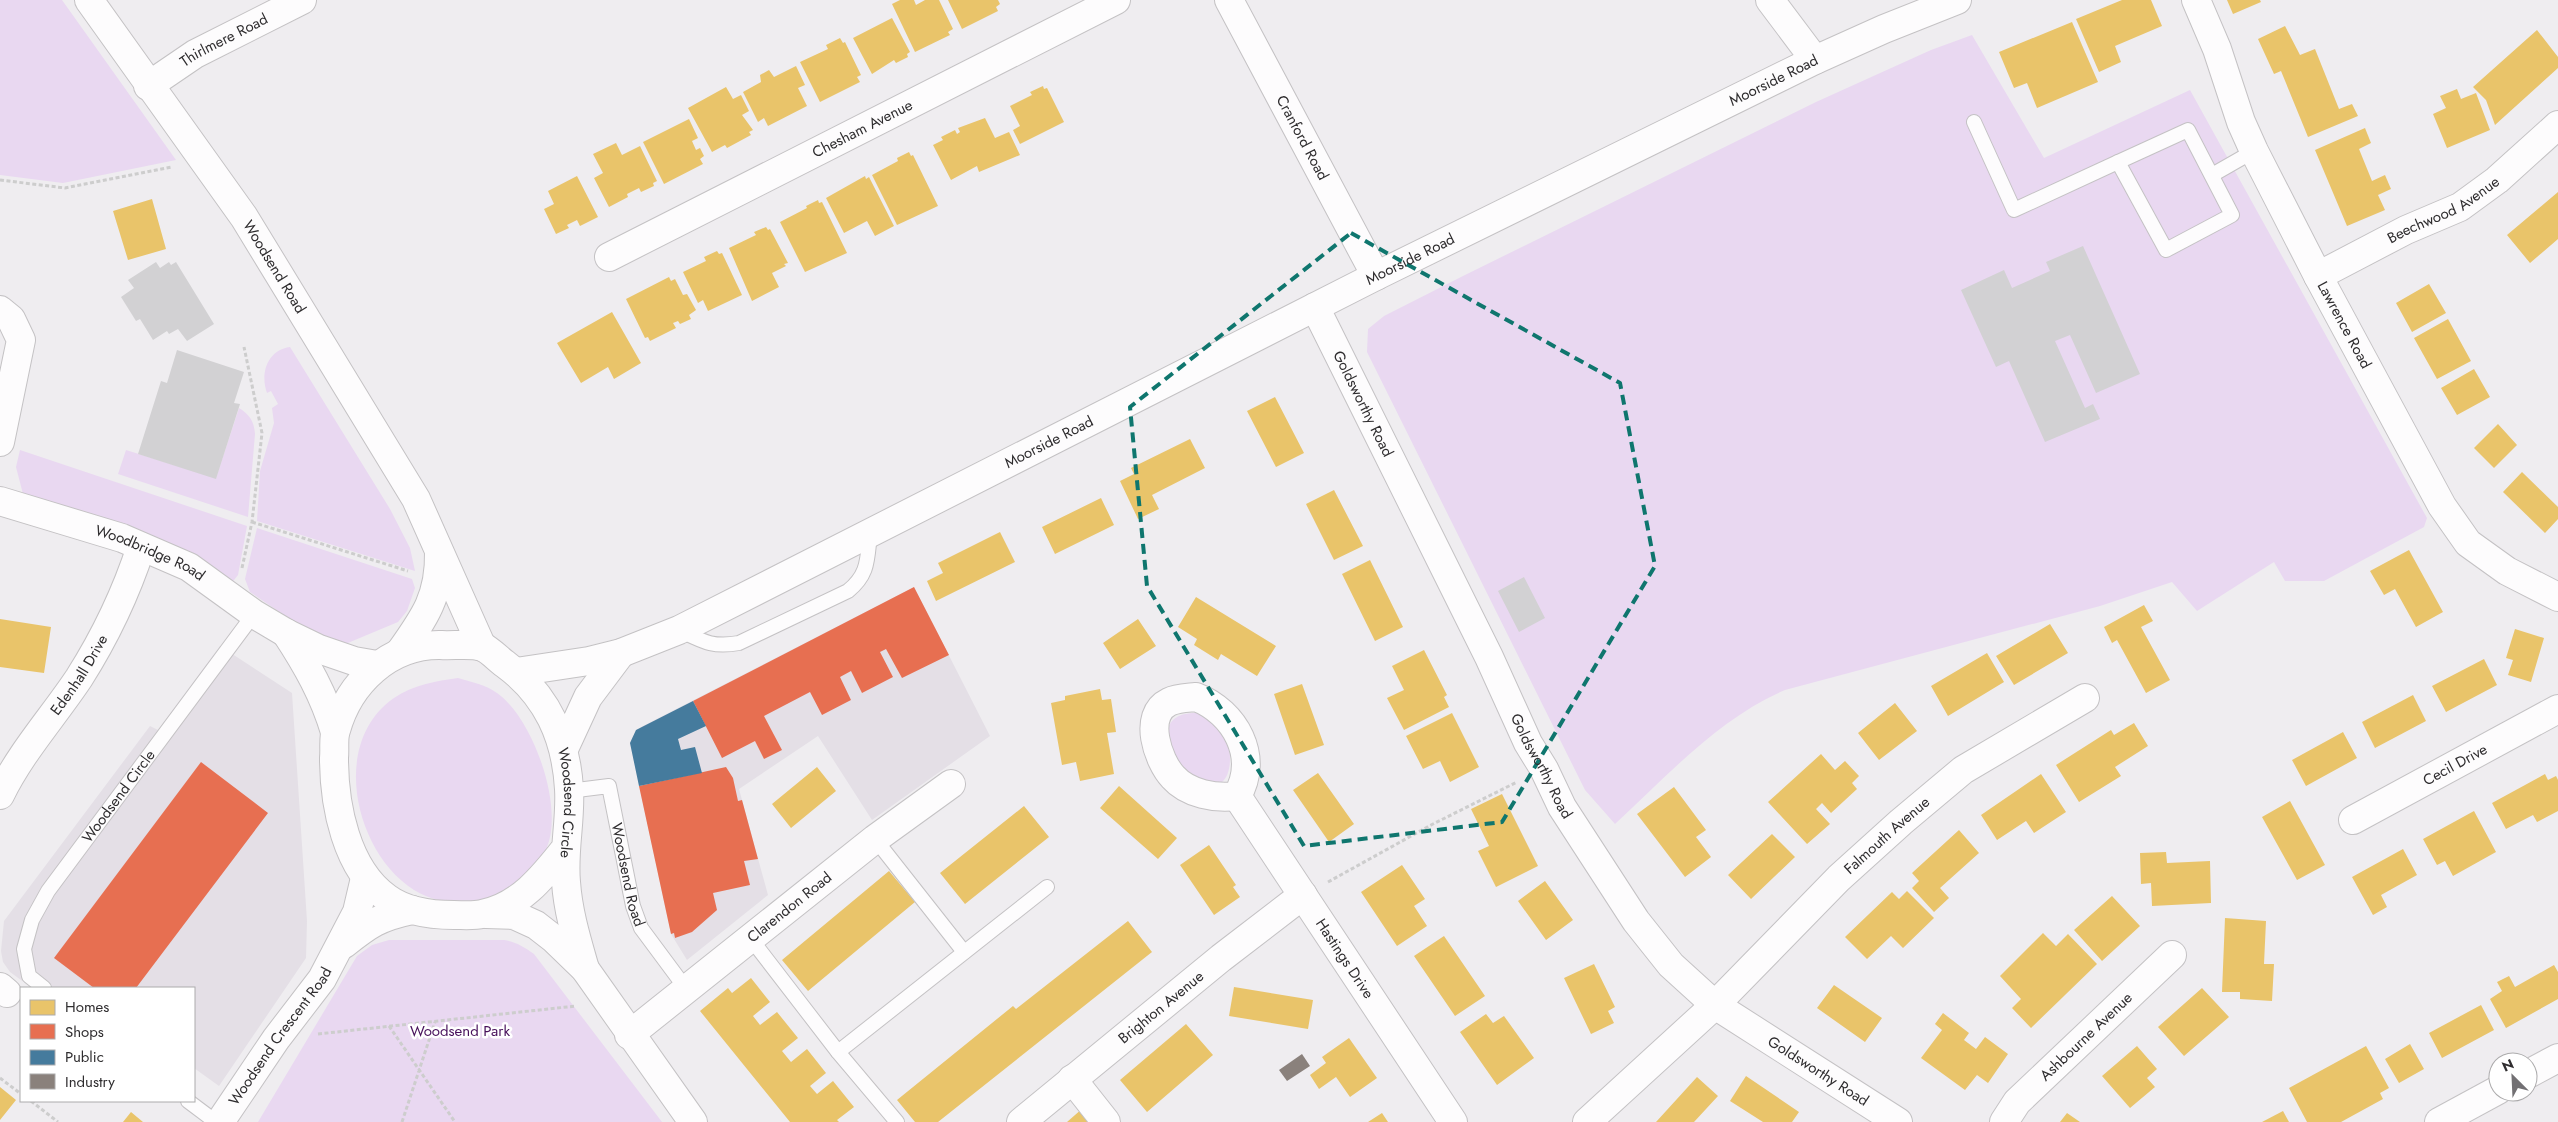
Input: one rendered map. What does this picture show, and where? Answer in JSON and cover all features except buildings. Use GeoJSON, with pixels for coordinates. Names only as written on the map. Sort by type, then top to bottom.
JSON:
{"type":"FeatureCollection","features":[{"type":"Feature","properties":{"kind":"street","name":"Woodsend Road"},"geometry":{"type":"LineString","coordinates":[[89,0],[148,86],[244,217],[416,499],[482,647]]}},
{"type":"Feature","properties":{"kind":"street","name":"Thirlmere Road"},"geometry":{"type":"LineString","coordinates":[[148,86],[195,54],[302,0]]}},
{"type":"Feature","properties":{"kind":"street","name":"Chesham Avenue"},"geometry":{"type":"LineString","coordinates":[[609,257],[1116,0]]}},
{"type":"Feature","properties":{"kind":"street","name":"Cranford Road"},"geometry":{"type":"LineString","coordinates":[[1229,0],[1376,276]]}},
{"type":"Feature","properties":{"kind":"street"},"geometry":{"type":"LineString","coordinates":[[1770,0],[1816,60]]}},
{"type":"Feature","properties":{"kind":"street","name":"Moorside Road"},"geometry":{"type":"LineString","coordinates":[[516,672],[589,661],[621,653],[679,630],[1314,306],[1816,60],[1884,29],[1957,0]]}},
{"type":"Feature","properties":{"kind":"street","name":"Lawrence Road"},"geometry":{"type":"LineString","coordinates":[[2196,0],[2217,49],[2241,122],[2254,152],[2318,276],[2442,506],[2468,542],[2507,571],[2558,596]]}},
{"type":"Feature","properties":{"kind":"street","name":"Beechwood Avenue"},"geometry":{"type":"LineString","coordinates":[[2318,276],[2406,230],[2460,207],[2497,180],[2558,125]]}},
{"type":"Feature","properties":{"kind":"street","name":"Goldsworthy Road"},"geometry":{"type":"LineString","coordinates":[[1314,306],[1489,656],[1528,744],[1544,769],[1562,807],[1636,920],[1672,965],[1715,1005],[1898,1122]]}},
{"type":"Feature","properties":{"kind":"street"},"geometry":{"type":"LineString","coordinates":[[0,310],[11,319],[21,340],[0,442]]}},
{"type":"Feature","properties":{"kind":"street","name":"Woodbridge Road"},"geometry":{"type":"LineString","coordinates":[[0,502],[122,538],[189,567],[244,607],[286,633],[319,649],[354,660],[389,659]]}},
{"type":"Feature","properties":{"kind":"street","name":"Edenhall Drive"},"geometry":{"type":"LineString","coordinates":[[0,795],[26,751],[79,678],[100,642],[120,603],[141,547]]}},
{"type":"Feature","properties":{"kind":"street","name":"Woodsend Road"},"geometry":{"type":"LineString","coordinates":[[389,659],[425,618],[439,581],[439,548]]}},
{"type":"Feature","properties":{"kind":"street","name":"Woodbridge Road"},"geometry":{"type":"LineString","coordinates":[[286,633],[326,702],[335,732]]}},
{"type":"Feature","properties":{"kind":"street"},"geometry":{"type":"LineString","coordinates":[[389,659],[436,645],[482,647]]}},
{"type":"Feature","properties":{"kind":"street","name":"Woodsend Circle"},"geometry":{"type":"LineString","coordinates":[[389,659],[350,696],[335,732],[334,770],[340,813],[349,847],[365,878],[387,898],[412,910],[444,915],[482,914],[511,902],[539,882],[565,849],[569,790],[564,749],[553,717],[538,694],[516,672],[482,647]]}},
{"type":"Feature","properties":{"kind":"street"},"geometry":{"type":"LineString","coordinates":[[564,749],[588,697],[621,653]]}},
{"type":"Feature","properties":{"kind":"street","name":"Falmouth Avenue"},"geometry":{"type":"LineString","coordinates":[[1715,1005],[1839,878],[1956,776],[2017,736],[2085,698]]}},
{"type":"Feature","properties":{"kind":"street","name":"Cecil Drive"},"geometry":{"type":"LineString","coordinates":[[2353,820],[2558,709]]}},
{"type":"Feature","properties":{"kind":"street","name":"Clarendon Road"},"geometry":{"type":"LineString","coordinates":[[629,1035],[875,839],[951,784]]}},
{"type":"Feature","properties":{"kind":"street","name":"Hastings Drive"},"geometry":{"type":"LineString","coordinates":[[1237,796],[1453,1122]]}},
{"type":"Feature","properties":{"kind":"street"},"geometry":{"type":"LineString","coordinates":[[565,849],[566,884],[573,927],[585,969]]}},
{"type":"Feature","properties":{"kind":"street","name":"Woodsend Crescent Road"},"geometry":{"type":"LineString","coordinates":[[220,1122],[276,1039],[322,979],[357,912],[365,878]]}},
{"type":"Feature","properties":{"kind":"street","name":"Brighton Avenue"},"geometry":{"type":"LineString","coordinates":[[1021,1122],[1221,958],[1304,895]]}},
{"type":"Feature","properties":{"kind":"street","name":"Woodsend Crescent Road"},"geometry":{"type":"LineString","coordinates":[[339,948],[369,924],[388,915],[412,910]]}},
{"type":"Feature","properties":{"kind":"street"},"geometry":{"type":"LineString","coordinates":[[482,914],[514,915],[536,924],[585,969],[629,1035],[693,1122]]}},
{"type":"Feature","properties":{"kind":"street","name":"Ashbourne Avenue"},"geometry":{"type":"LineString","coordinates":[[2004,1122],[2017,1102],[2172,955]]}},
{"type":"Feature","properties":{"kind":"street"},"geometry":{"type":"LineString","coordinates":[[1587,1122],[1715,1005]]}},
{"type":"Feature","properties":{"kind":"street"},"geometry":{"type":"LineString","coordinates":[[2538,1069],[2558,1058]]}},
{"type":"Feature","properties":{"kind":"street"},"geometry":{"type":"LineString","coordinates":[[1072,1079],[1106,1122]]}},
{"type":"Feature","properties":{"kind":"street"},"geometry":{"type":"LineString","coordinates":[[2439,1122],[2488,1095]]}},
{"type":"Feature","properties":{"kind":"lane"},"geometry":{"type":"LineString","coordinates":[[1974,122],[2014,210],[2118,162],[2188,130],[2232,215],[2166,250],[2118,162]]}},
{"type":"Feature","properties":{"kind":"lane"},"geometry":{"type":"LineString","coordinates":[[2212,175],[2254,152]]}},
{"type":"Feature","properties":{"kind":"lane"},"geometry":{"type":"LineString","coordinates":[[679,630],[708,645],[722,646],[739,643],[848,591],[859,582],[866,569],[870,534]]}},
{"type":"Feature","properties":{"kind":"lane","name":"Woodsend Circle"},"geometry":{"type":"LineString","coordinates":[[43,987],[29,976],[24,949],[32,920],[48,891],[244,607]]}},
{"type":"Feature","properties":{"kind":"lane","name":"Woodsend Road"},"geometry":{"type":"LineString","coordinates":[[569,790],[609,786],[633,906],[641,928],[687,990]]}},
{"type":"Feature","properties":{"kind":"lane"},"geometry":{"type":"LineString","coordinates":[[875,839],[964,952]]}},
{"type":"Feature","properties":{"kind":"lane"},"geometry":{"type":"LineString","coordinates":[[838,1052],[1047,887]]}},
{"type":"Feature","properties":{"kind":"lane"},"geometry":{"type":"LineString","coordinates":[[751,939],[838,1052],[897,1122]]}},
{"type":"Feature","properties":{"kind":"lane"},"geometry":{"type":"LineString","coordinates":[[189,1102],[216,1122]]}},
{"type":"Feature","properties":{"kind":"path"},"geometry":{"type":"LineString","coordinates":[[0,180],[65,188],[204,161]]}},
{"type":"Feature","properties":{"kind":"path"},"geometry":{"type":"LineString","coordinates":[[244,347],[262,433],[244,607]]}},
{"type":"Feature","properties":{"kind":"path"},"geometry":{"type":"LineString","coordinates":[[252,522],[439,581]]}},
{"type":"Feature","properties":{"kind":"path"},"geometry":{"type":"LineString","coordinates":[[1304,895],[1431,826],[1544,769]]}},
{"type":"Feature","properties":{"kind":"path"},"geometry":{"type":"LineString","coordinates":[[276,1039],[607,1003]]}},
{"type":"Feature","properties":{"kind":"path"},"geometry":{"type":"LineString","coordinates":[[402,1122],[435,1022]]}},
{"type":"Feature","properties":{"kind":"path"},"geometry":{"type":"LineString","coordinates":[[389,1026],[455,1122]]}},
{"type":"Feature","properties":{"kind":"path"},"geometry":{"type":"LineString","coordinates":[[0,1078],[20,1093]]}},
{"type":"Feature","properties":{"kind":"path"},"geometry":{"type":"LineString","coordinates":[[32,1102],[58,1122]]}},
{"type":"Feature","properties":{"kind":"highlighted area"},"geometry":{"type":"Polygon","coordinates":[[[1351,233],[1620,383],[1655,566],[1502,822],[1304,846],[1147,586],[1130,407],[1351,233]]]}},
{"type":"Feature","properties":{"kind":"shaded area"},"geometry":{"type":"Polygon","coordinates":[[[914,587],[990,736],[872,820],[818,736],[739,789],[768,895],[687,960],[671,934],[630,743],[633,736],[641,727],[914,587]]]}},
{"type":"Feature","properties":{"kind":"shaded area"},"geometry":{"type":"Polygon","coordinates":[[[220,646],[292,693],[307,921],[306,958],[219,1086],[195,1069],[195,987],[31,987],[10,972],[3,962],[1,951],[4,921],[150,726],[158,730],[220,646]]]}},
{"type":"Feature","properties":{"kind":"green space"},"geometry":{"type":"Polygon","coordinates":[[[0,0],[62,0],[176,160],[63,183],[0,175],[0,0]]]}},
{"type":"Feature","properties":{"kind":"green space"},"geometry":{"type":"Polygon","coordinates":[[[1972,35],[2044,158],[2190,90],[2427,518],[2424,527],[2324,581],[2285,581],[2274,562],[2197,611],[2172,582],[2100,606],[1785,690],[1738,716],[1716,732],[1674,768],[1615,824],[1585,790],[1367,352],[1368,329],[1384,316],[1816,102],[1931,50],[1972,35]]]}},
{"type":"Feature","properties":{"kind":"green space"},"geometry":{"type":"Polygon","coordinates":[[[290,347],[390,509],[410,548],[415,571],[257,521],[260,471],[274,423],[272,408],[278,404],[271,391],[267,393],[264,378],[265,371],[267,364],[276,353],[290,347]]]}},
{"type":"Feature","properties":{"kind":"green space"},"geometry":{"type":"Polygon","coordinates":[[[239,408],[251,419],[255,434],[248,517],[118,474],[126,450],[216,478],[239,408]]]}},
{"type":"Feature","properties":{"kind":"green space"},"geometry":{"type":"Polygon","coordinates":[[[20,450],[247,526],[238,575],[230,585],[23,494],[16,467],[20,450]]]}},
{"type":"Feature","properties":{"kind":"green space"},"geometry":{"type":"Polygon","coordinates":[[[257,528],[412,579],[415,588],[407,611],[398,622],[343,645],[318,638],[250,592],[245,579],[257,528]]]}},
{"type":"Feature","properties":{"kind":"green space"},"geometry":{"type":"Polygon","coordinates":[[[458,678],[493,690],[510,705],[533,742],[542,764],[551,809],[551,830],[547,847],[542,861],[537,868],[499,898],[472,903],[446,902],[422,894],[414,890],[394,873],[377,851],[365,825],[358,797],[356,769],[361,742],[374,718],[394,698],[409,690],[433,682],[458,678]]]}},
{"type":"Feature","properties":{"kind":"green space"},"geometry":{"type":"Polygon","coordinates":[[[1198,713],[1210,720],[1224,734],[1230,752],[1227,776],[1216,785],[1208,784],[1196,778],[1185,769],[1176,757],[1170,744],[1168,732],[1171,722],[1181,715],[1198,713]]]}},
{"type":"Feature","properties":{"kind":"green space","name":"Woodsend Park"},"geometry":{"type":"Polygon","coordinates":[[[389,940],[504,940],[516,943],[530,951],[662,1122],[258,1122],[357,956],[372,945],[389,940]]]}}]}
